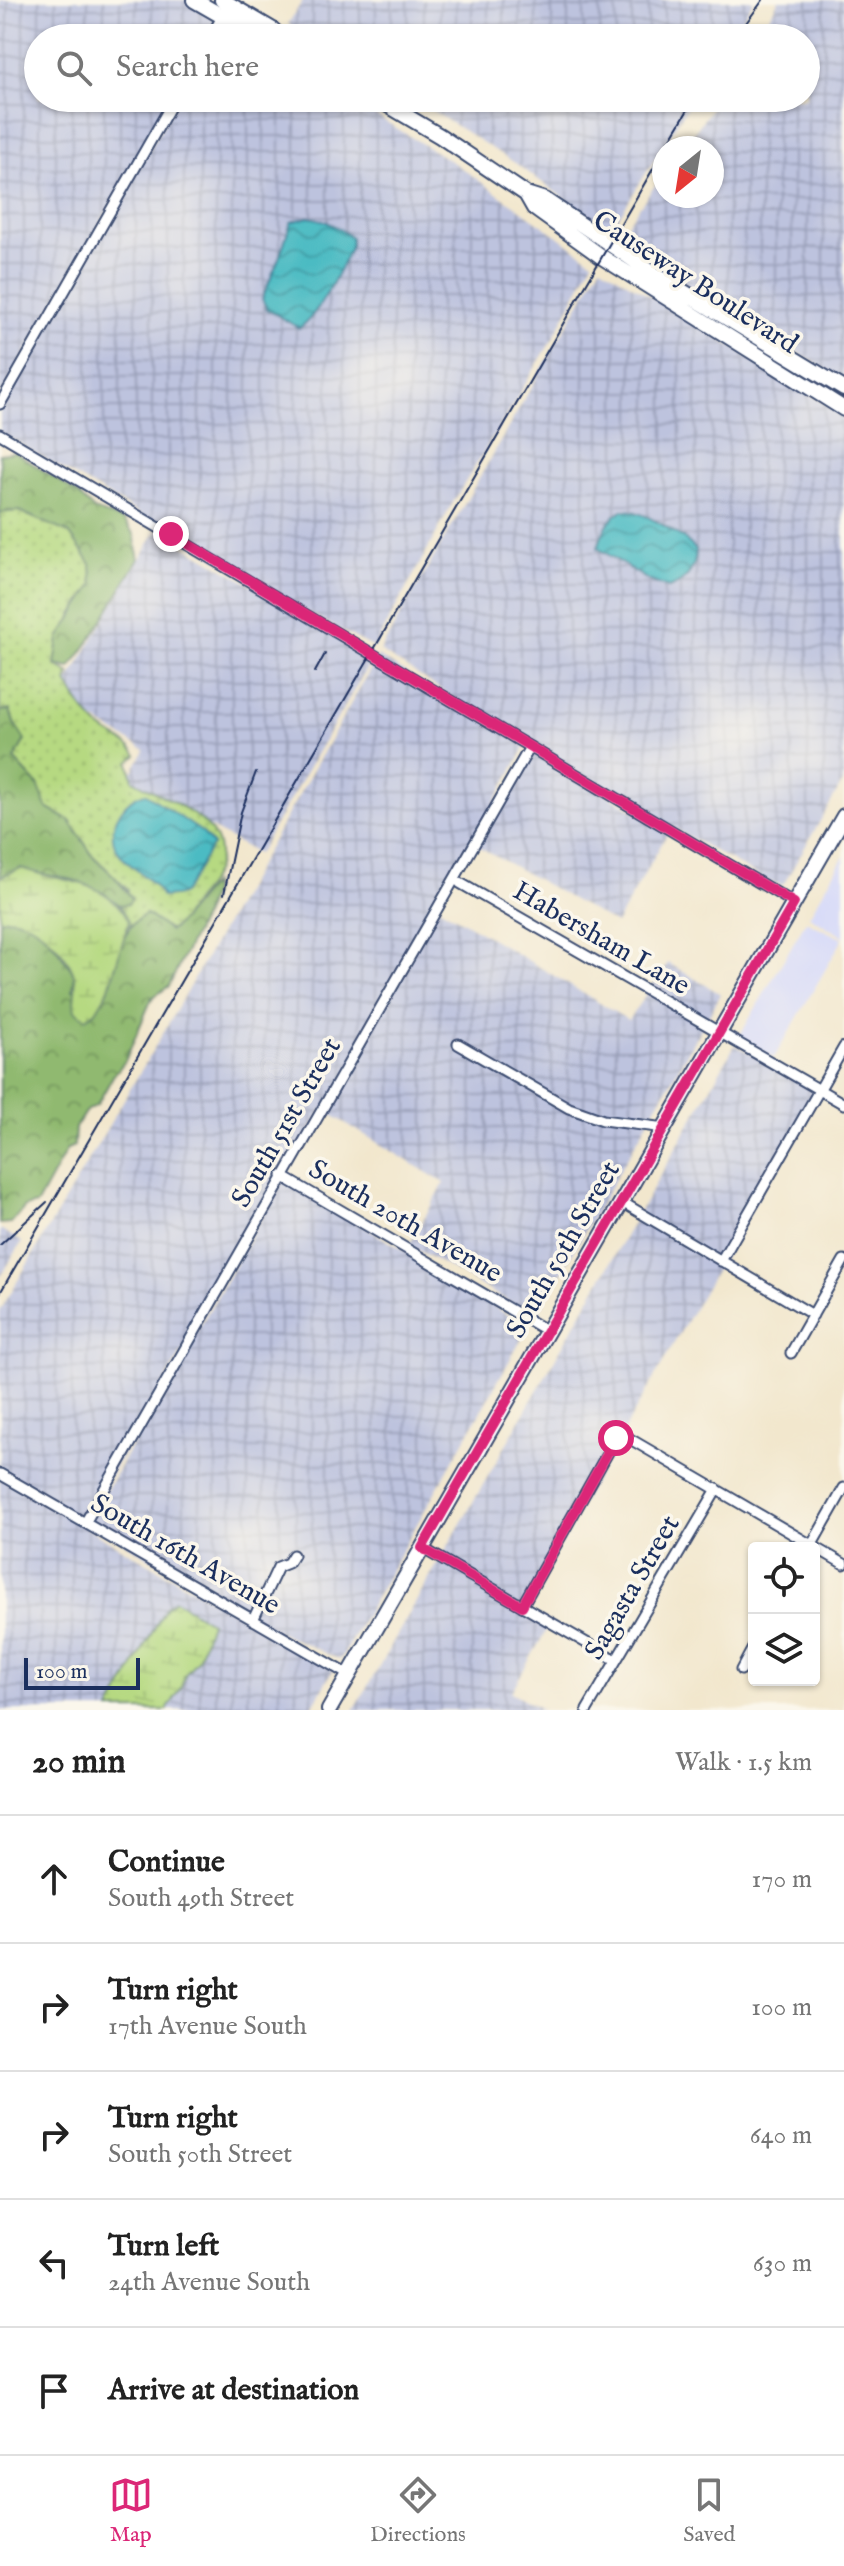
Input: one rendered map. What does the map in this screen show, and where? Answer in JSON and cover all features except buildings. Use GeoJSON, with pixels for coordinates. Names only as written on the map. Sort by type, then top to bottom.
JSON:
{"type":"FeatureCollection","features":[{"type":"Feature","properties":{"kind":"main road"},"geometry":{"type":"LineString","coordinates":[[194,0],[235,24]]}},
{"type":"Feature","properties":{"kind":"main road"},"geometry":{"type":"LineString","coordinates":[[222,0],[260,24]]}},
{"type":"Feature","properties":{"kind":"main road"},"geometry":{"type":"LineString","coordinates":[[222,17],[231,14],[248,24]]}},
{"type":"Feature","properties":{"kind":"main road","name":"Causeway Boulevard"},"geometry":{"type":"LineString","coordinates":[[399,112],[526,194],[545,200],[654,274],[844,389]]}},
{"type":"Feature","properties":{"kind":"main road","name":"Causeway Boulevard"},"geometry":{"type":"LineString","coordinates":[[526,194],[534,208],[602,257],[844,409]]}},
{"type":"Feature","properties":{"kind":"main road"},"geometry":{"type":"LineString","coordinates":[[710,325],[729,330],[787,367],[798,370],[805,365]]}},
{"type":"Feature","properties":{"kind":"main road","name":"South 50th Street"},"geometry":{"type":"LineString","coordinates":[[329,1710],[844,816]]}},
{"type":"Feature","properties":{"kind":"street"},"geometry":{"type":"LineString","coordinates":[[218,24],[222,17]]}},
{"type":"Feature","properties":{"kind":"street"},"geometry":{"type":"LineString","coordinates":[[0,404],[167,112]]}},
{"type":"Feature","properties":{"kind":"street"},"geometry":{"type":"LineString","coordinates":[[0,434],[794,903]]}},
{"type":"Feature","properties":{"kind":"street","name":"South 51st Street"},"geometry":{"type":"LineString","coordinates":[[85,1523],[530,747]]}},
{"type":"Feature","properties":{"kind":"street","name":"Habersham Lane"},"geometry":{"type":"LineString","coordinates":[[460,883],[844,1104]]}},
{"type":"Feature","properties":{"kind":"street"},"geometry":{"type":"LineString","coordinates":[[458,1044],[569,1108],[603,1120],[665,1128]]}},
{"type":"Feature","properties":{"kind":"street"},"geometry":{"type":"LineString","coordinates":[[721,1261],[844,1047]]}},
{"type":"Feature","properties":{"kind":"street","name":"South 20th Avenue"},"geometry":{"type":"LineString","coordinates":[[282,1176],[547,1331]]}},
{"type":"Feature","properties":{"kind":"street"},"geometry":{"type":"LineString","coordinates":[[622,1202],[813,1315]]}},
{"type":"Feature","properties":{"kind":"street"},"geometry":{"type":"LineString","coordinates":[[791,1353],[844,1260]]}},
{"type":"Feature","properties":{"kind":"street"},"geometry":{"type":"LineString","coordinates":[[522,1606],[616,1438],[625,1436],[803,1542]]}},
{"type":"Feature","properties":{"kind":"street","name":"South 16th Avenue"},"geometry":{"type":"LineString","coordinates":[[0,1474],[349,1675]]}},
{"type":"Feature","properties":{"kind":"street"},"geometry":{"type":"LineString","coordinates":[[814,1542],[844,1488]]}},
{"type":"Feature","properties":{"kind":"street","name":"Sagasta Street"},"geometry":{"type":"LineString","coordinates":[[587,1710],[717,1489]]}},
{"type":"Feature","properties":{"kind":"street"},"geometry":{"type":"LineString","coordinates":[[422,1548],[616,1660]]}},
{"type":"Feature","properties":{"kind":"street"},"geometry":{"type":"LineString","coordinates":[[820,1552],[844,1564]]}},
{"type":"Feature","properties":{"kind":"street"},"geometry":{"type":"LineString","coordinates":[[253,1620],[278,1567],[288,1563],[293,1555]]}},
{"type":"Feature","properties":{"kind":"street"},"geometry":{"type":"LineString","coordinates":[[741,1670],[748,1657]]}},
{"type":"Feature","properties":{"kind":"shaded area"},"geometry":{"type":"Polygon","coordinates":[[[0,0],[199,0],[221,13],[215,24],[24,24],[24,112],[164,112],[0,396],[0,0]]]}},
{"type":"Feature","properties":{"kind":"shaded area"},"geometry":{"type":"Polygon","coordinates":[[[303,0],[754,0],[739,24],[288,24],[303,0]]]}},
{"type":"Feature","properties":{"kind":"shaded area"},"geometry":{"type":"Polygon","coordinates":[[[779,0],[844,0],[844,380],[614,242],[652,190],[652,208],[724,208],[724,136],[692,136],[709,112],[820,112],[820,24],[765,24],[779,0]]]}},
{"type":"Feature","properties":{"kind":"shaded area"},"geometry":{"type":"Polygon","coordinates":[[[171,112],[370,112],[457,165],[593,261],[554,337],[455,499],[374,648],[296,606],[0,432],[0,409],[171,112]]]}},
{"type":"Feature","properties":{"kind":"shaded area"},"geometry":{"type":"Polygon","coordinates":[[[434,112],[684,112],[669,136],[652,136],[652,164],[610,231],[515,163],[434,112]]]}},
{"type":"Feature","properties":{"kind":"shaded area"},"geometry":{"type":"Polygon","coordinates":[[[601,266],[844,416],[844,780],[783,885],[769,882],[529,746],[380,651],[601,266]]]}},
{"type":"Feature","properties":{"kind":"shaded area"},"geometry":{"type":"Polygon","coordinates":[[[157,530],[374,656],[258,854],[127,781],[145,750],[58,699],[157,530]]]}},
{"type":"Feature","properties":{"kind":"shaded area"},"geometry":{"type":"Polygon","coordinates":[[[378,656],[526,746],[437,906],[628,1020],[668,963],[721,994],[536,1317],[409,1245],[444,1183],[322,1109],[84,1521],[0,1471],[0,1311],[378,656]]]}},
{"type":"Feature","properties":{"kind":"shaded area"},"geometry":{"type":"Polygon","coordinates":[[[531,750],[669,831],[616,924],[476,845],[531,750]]]}},
{"type":"Feature","properties":{"kind":"shaded area"},"geometry":{"type":"Polygon","coordinates":[[[844,856],[844,937],[809,916],[844,856]]]}},
{"type":"Feature","properties":{"kind":"shaded area"},"geometry":{"type":"Polygon","coordinates":[[[806,921],[843,939],[774,1058],[739,1037],[806,921]]]}},
{"type":"Feature","properties":{"kind":"shaded area"},"geometry":{"type":"Polygon","coordinates":[[[735,1045],[819,1091],[519,1613],[547,1629],[511,1692],[543,1710],[354,1710],[735,1045]]]}},
{"type":"Feature","properties":{"kind":"shaded area"},"geometry":{"type":"Polygon","coordinates":[[[283,1181],[390,1242],[528,1328],[340,1660],[260,1623],[88,1522],[283,1181]]]}},
{"type":"Feature","properties":{"kind":"shaded area"},"geometry":{"type":"Polygon","coordinates":[[[0,1229],[22,1242],[0,1278],[0,1229]]]}},
{"type":"Feature","properties":{"kind":"shaded area"},"geometry":{"type":"Polygon","coordinates":[[[0,1478],[333,1670],[310,1710],[0,1710],[0,1478]]]}},
{"type":"Feature","properties":{"kind":"green space"},"geometry":{"type":"Polygon","coordinates":[[[15,452],[77,493],[94,510],[123,520],[134,534],[139,559],[70,668],[55,665],[59,638],[93,585],[91,564],[69,533],[19,511],[0,513],[0,454],[15,452]]]}},
{"type":"Feature","properties":{"kind":"green space"},"geometry":{"type":"Polygon","coordinates":[[[18,511],[69,533],[91,564],[93,585],[72,616],[55,665],[70,674],[67,682],[92,720],[137,755],[129,762],[133,780],[191,812],[216,839],[219,856],[213,875],[181,920],[169,931],[146,914],[127,927],[129,921],[120,905],[128,904],[128,890],[93,856],[70,821],[47,808],[38,785],[13,759],[25,740],[10,710],[0,711],[0,513],[18,511]]]}},
{"type":"Feature","properties":{"kind":"green space"},"geometry":{"type":"Polygon","coordinates":[[[10,710],[25,740],[14,759],[38,785],[47,808],[70,821],[93,856],[132,898],[128,904],[120,905],[80,882],[21,868],[0,877],[0,711],[10,710]]]}},
{"type":"Feature","properties":{"kind":"green space"},"geometry":{"type":"Polygon","coordinates":[[[21,868],[95,889],[119,906],[129,921],[108,991],[96,1011],[86,1018],[75,1011],[75,979],[57,946],[22,921],[11,918],[0,920],[0,877],[21,868]]]}},
{"type":"Feature","properties":{"kind":"green space"},"geometry":{"type":"Polygon","coordinates":[[[212,884],[204,914],[169,986],[152,998],[125,1061],[97,1105],[85,1112],[75,1128],[74,1146],[67,1149],[37,1204],[25,1207],[11,1223],[0,1224],[0,920],[12,918],[34,926],[54,945],[75,975],[73,990],[102,1000],[113,977],[122,942],[135,922],[146,914],[170,931],[212,884]]]}},
{"type":"Feature","properties":{"kind":"green space"},"geometry":{"type":"Polygon","coordinates":[[[175,1600],[210,1622],[199,1657],[185,1675],[180,1690],[167,1710],[110,1710],[166,1607],[175,1600]]]}},
{"type":"Feature","properties":{"kind":"water"},"geometry":{"type":"Polygon","coordinates":[[[308,217],[325,221],[351,237],[351,246],[321,303],[299,328],[267,309],[262,299],[291,222],[308,217]]]}},
{"type":"Feature","properties":{"kind":"water"},"geometry":{"type":"Polygon","coordinates":[[[623,510],[662,524],[696,550],[692,569],[685,579],[668,588],[648,580],[598,548],[607,526],[623,510]]]}},
{"type":"Feature","properties":{"kind":"water"},"geometry":{"type":"Polygon","coordinates":[[[145,793],[203,833],[213,845],[179,895],[162,897],[155,886],[125,860],[113,839],[121,811],[131,800],[145,793]]]}},
{"type":"Feature","properties":{"kind":"railway"},"geometry":{"type":"LineString","coordinates":[[745,24],[763,0]]}},
{"type":"Feature","properties":{"kind":"railway"},"geometry":{"type":"LineString","coordinates":[[672,136],[687,112]]}},
{"type":"Feature","properties":{"kind":"railway"},"geometry":{"type":"LineString","coordinates":[[0,1293],[652,171]]}},
{"type":"Feature","properties":{"kind":"railway"},"geometry":{"type":"LineString","coordinates":[[315,672],[325,654]]}},
{"type":"Feature","properties":{"kind":"railway"},"geometry":{"type":"LineString","coordinates":[[224,894],[241,812],[256,772]]}},
{"type":"Feature","properties":{"kind":"railway"},"geometry":{"type":"LineString","coordinates":[[0,1245],[47,1202]]}},
{"type":"Feature","properties":{"kind":"route"},"geometry":{"type":"LineString","coordinates":[[171,534],[794,903],[422,1548],[522,1606],[616,1438]]}}]}
